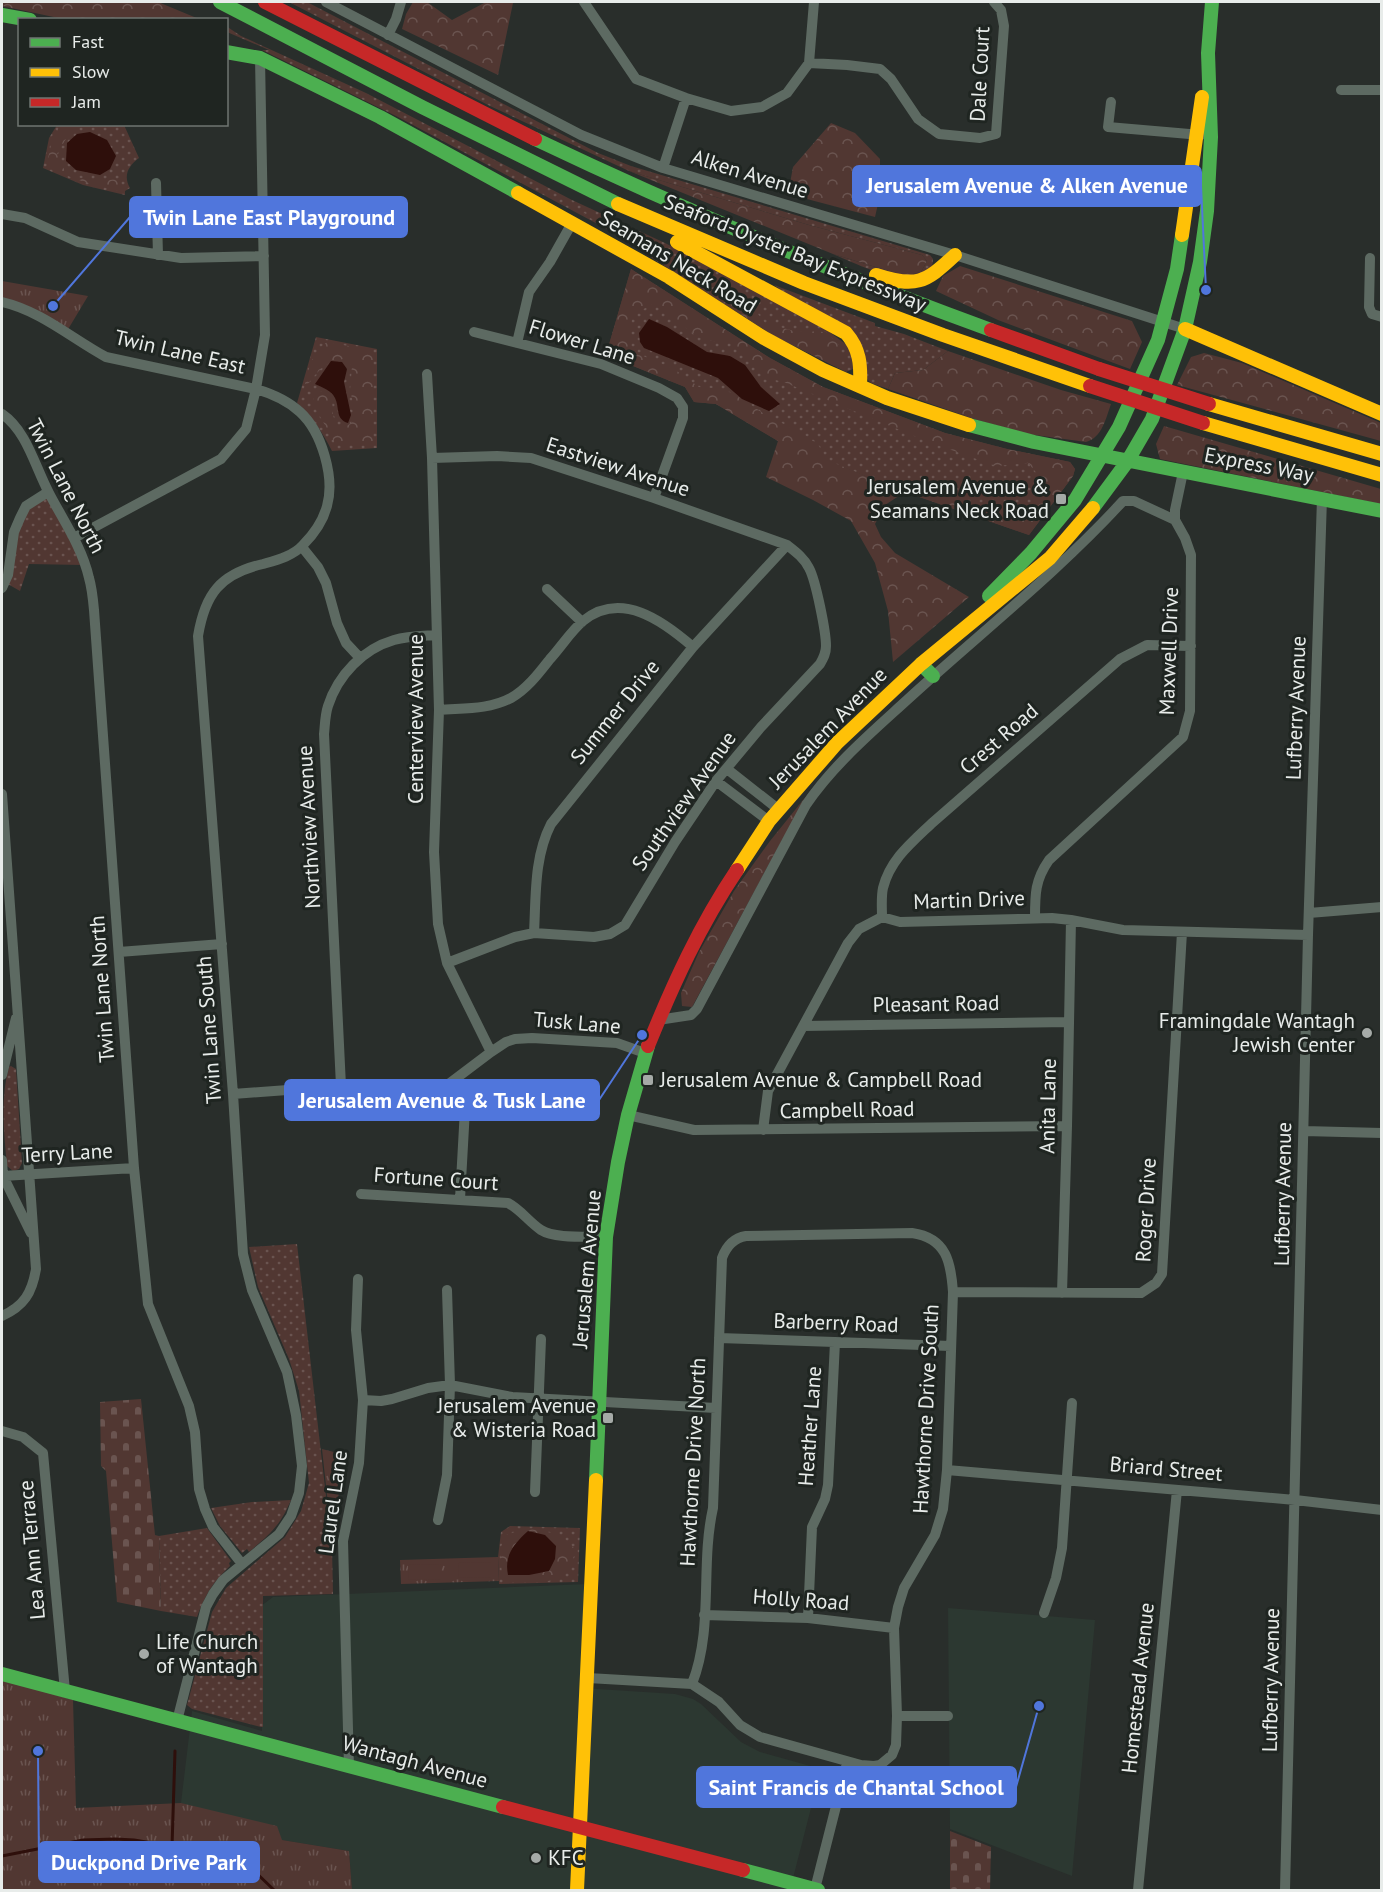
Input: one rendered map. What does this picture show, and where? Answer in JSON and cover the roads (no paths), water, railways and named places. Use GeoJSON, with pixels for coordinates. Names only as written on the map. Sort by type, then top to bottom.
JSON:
{"type":"FeatureCollection","features":[{"type":"Feature","properties":{"kind":"main road","name":"Seaford-Oyster Bay Expressway"},"geometry":{"type":"LineString","coordinates":[[220,2],[631,210],[804,283],[954,339],[1090,386],[1203,423],[1382,475]]}},
{"type":"Feature","properties":{"kind":"main road","name":"Seaford-Oyster Bay Expressway"},"geometry":{"type":"LineString","coordinates":[[265,2],[505,125],[734,229],[908,300],[1099,369],[1209,404],[1382,454]]}},
{"type":"Feature","properties":{"kind":"main road","name":"Jerusalem Avenue"},"geometry":{"type":"LineString","coordinates":[[939,649],[1031,553],[1075,500],[1119,427],[1158,340],[1177,269],[1208,53],[1212,2]]}},
{"type":"Feature","properties":{"kind":"main road"},"geometry":{"type":"LineString","coordinates":[[2,15],[19,18]]}},
{"type":"Feature","properties":{"kind":"main road","name":"Seamans Neck Road"},"geometry":{"type":"LineString","coordinates":[[228,52],[260,58],[380,117],[669,277],[764,338],[823,370],[887,398],[968,425],[1127,462]]}},
{"type":"Feature","properties":{"kind":"main road","name":"Jerusalem Avenue"},"geometry":{"type":"LineString","coordinates":[[577,1890],[606,1237],[618,1162],[645,1053],[670,991],[697,934],[729,881],[778,809],[837,743],[921,664],[1054,562],[1127,462],[1152,419],[1185,329],[1200,262],[1207,211],[1211,136],[1208,53]]}},
{"type":"Feature","properties":{"kind":"main road"},"geometry":{"type":"LineString","coordinates":[[631,210],[656,231],[846,333],[854,340],[860,354],[860,386]]}},
{"type":"Feature","properties":{"kind":"main road"},"geometry":{"type":"LineString","coordinates":[[734,229],[909,284],[922,282],[933,276],[955,255]]}},
{"type":"Feature","properties":{"kind":"main road"},"geometry":{"type":"LineString","coordinates":[[1185,329],[1382,414]]}},
{"type":"Feature","properties":{"kind":"main road","name":"Express Way"},"geometry":{"type":"LineString","coordinates":[[1127,462],[1382,511]]}},
{"type":"Feature","properties":{"kind":"main road"},"geometry":{"type":"LineString","coordinates":[[921,664],[933,676]]}},
{"type":"Feature","properties":{"kind":"main road","name":"Wantagh Avenue"},"geometry":{"type":"LineString","coordinates":[[2,1674],[816,1890]]}},
{"type":"Feature","properties":{"kind":"street","name":"Alken Avenue"},"geometry":{"type":"LineString","coordinates":[[326,2],[581,135],[663,168],[955,255],[1185,329]]}},
{"type":"Feature","properties":{"kind":"street"},"geometry":{"type":"LineString","coordinates":[[388,35],[401,2]]}},
{"type":"Feature","properties":{"kind":"street"},"geometry":{"type":"LineString","coordinates":[[584,2],[636,79],[686,98],[731,111],[762,107],[787,93],[809,63],[814,2]]}},
{"type":"Feature","properties":{"kind":"street","name":"Dale Court"},"geometry":{"type":"LineString","coordinates":[[809,63],[847,64],[880,69],[891,79],[923,124],[939,134],[980,138],[996,134],[1004,26],[1001,10],[994,2]]}},
{"type":"Feature","properties":{"kind":"street"},"geometry":{"type":"LineString","coordinates":[[74,538],[222,459],[246,429],[256,389],[265,335],[260,58]]}},
{"type":"Feature","properties":{"kind":"street"},"geometry":{"type":"LineString","coordinates":[[1341,90],[1382,90]]}},
{"type":"Feature","properties":{"kind":"street"},"geometry":{"type":"LineString","coordinates":[[663,168],[686,98]]}},
{"type":"Feature","properties":{"kind":"street"},"geometry":{"type":"LineString","coordinates":[[1111,102],[1108,127],[1211,136]]}},
{"type":"Feature","properties":{"kind":"street"},"geometry":{"type":"LineString","coordinates":[[156,183],[158,255]]}},
{"type":"Feature","properties":{"kind":"street"},"geometry":{"type":"LineString","coordinates":[[2,214],[25,218],[78,242],[158,255],[181,258],[264,256]]}},
{"type":"Feature","properties":{"kind":"street"},"geometry":{"type":"LineString","coordinates":[[517,342],[529,292],[550,262],[572,223]]}},
{"type":"Feature","properties":{"kind":"street"},"geometry":{"type":"LineString","coordinates":[[1370,258],[1369,307],[1372,314],[1382,317]]}},
{"type":"Feature","properties":{"kind":"street","name":"Twin Lane East"},"geometry":{"type":"LineString","coordinates":[[2,302],[33,312],[106,357],[256,389]]}},
{"type":"Feature","properties":{"kind":"street","name":"Flower Lane"},"geometry":{"type":"LineString","coordinates":[[474,332],[601,364],[659,388],[677,399],[683,407],[683,418],[654,498]]}},
{"type":"Feature","properties":{"kind":"street","name":"Centerview Avenue"},"geometry":{"type":"LineString","coordinates":[[427,374],[432,458],[439,710],[434,852],[438,924],[447,963],[491,1052]]}},
{"type":"Feature","properties":{"kind":"street","name":"Twin Lane South"},"geometry":{"type":"LineString","coordinates":[[177,1721],[206,1607],[223,1580],[279,1534],[291,1516],[299,1493],[302,1466],[296,1415],[287,1372],[252,1290],[243,1254],[198,636],[205,606],[214,591],[231,575],[247,568],[282,559],[302,547],[318,528],[327,504],[328,477],[324,450],[312,427],[302,413],[287,401],[256,389]]}},
{"type":"Feature","properties":{"kind":"street","name":"Twin Lane North"},"geometry":{"type":"LineString","coordinates":[[2,414],[9,419],[22,436],[48,492],[74,538],[89,577],[94,610],[118,952],[148,1304],[189,1406],[195,1432],[200,1488],[206,1509],[213,1527],[242,1564]]}},
{"type":"Feature","properties":{"kind":"street","name":"Eastview Avenue"},"geometry":{"type":"LineString","coordinates":[[432,458],[497,456],[531,458],[787,545]]}},
{"type":"Feature","properties":{"kind":"street"},"geometry":{"type":"LineString","coordinates":[[658,1020],[691,1015],[697,1009],[814,793],[866,738],[1054,562],[1088,539],[1123,501],[1134,501],[1175,520],[1183,472]]}},
{"type":"Feature","properties":{"kind":"street"},"geometry":{"type":"LineString","coordinates":[[2,588],[8,575],[14,532],[20,518],[26,506],[48,492]]}},
{"type":"Feature","properties":{"kind":"street","name":"Lufberry Avenue"},"geometry":{"type":"LineString","coordinates":[[1285,1890],[1308,934],[1322,498]]}},
{"type":"Feature","properties":{"kind":"street","name":"Maxwell Drive"},"geometry":{"type":"LineString","coordinates":[[1035,918],[1037,882],[1049,860],[1184,737],[1190,711],[1191,555],[1175,520]]}},
{"type":"Feature","properties":{"kind":"street","name":"Summer Drive"},"geometry":{"type":"LineString","coordinates":[[534,933],[539,857],[544,837],[551,824],[693,647],[787,545]]}},
{"type":"Feature","properties":{"kind":"street","name":"Southview Avenue"},"geometry":{"type":"LineString","coordinates":[[447,963],[515,937],[534,933],[594,937],[610,934],[625,925],[675,842],[716,781],[761,727],[813,672],[825,655],[826,644],[814,581],[801,556],[787,545]]}},
{"type":"Feature","properties":{"kind":"street"},"geometry":{"type":"LineString","coordinates":[[302,547],[318,567],[326,583],[337,623],[346,644],[360,658]]}},
{"type":"Feature","properties":{"kind":"street"},"geometry":{"type":"LineString","coordinates":[[547,589],[582,622]]}},
{"type":"Feature","properties":{"kind":"street"},"geometry":{"type":"LineString","coordinates":[[439,710],[490,706],[511,698],[533,680],[582,622],[594,614],[614,608],[638,610],[658,620],[693,647]]}},
{"type":"Feature","properties":{"kind":"street","name":"Northview Avenue"},"geometry":{"type":"LineString","coordinates":[[341,1086],[324,734],[326,717],[332,696],[341,679],[360,658],[379,646],[395,640],[436,635]]}},
{"type":"Feature","properties":{"kind":"street","name":"Crest Road"},"geometry":{"type":"LineString","coordinates":[[882,917],[883,890],[891,867],[902,851],[930,824],[1120,659],[1147,645],[1191,646]]}},
{"type":"Feature","properties":{"kind":"street"},"geometry":{"type":"LineString","coordinates":[[727,769],[778,809]]}},
{"type":"Feature","properties":{"kind":"street"},"geometry":{"type":"LineString","coordinates":[[716,781],[769,821]]}},
{"type":"Feature","properties":{"kind":"street"},"geometry":{"type":"LineString","coordinates":[[2,794],[36,1269],[33,1286],[23,1302],[2,1316]]}},
{"type":"Feature","properties":{"kind":"street"},"geometry":{"type":"LineString","coordinates":[[1309,913],[1382,907]]}},
{"type":"Feature","properties":{"kind":"street"},"geometry":{"type":"LineString","coordinates":[[763,1130],[768,1091],[848,943],[859,929],[882,917]]}},
{"type":"Feature","properties":{"kind":"street","name":"Martin Drive"},"geometry":{"type":"LineString","coordinates":[[882,917],[900,922],[1035,918],[1071,920],[1123,930],[1308,934]]}},
{"type":"Feature","properties":{"kind":"street","name":"Anita Lane"},"geometry":{"type":"LineString","coordinates":[[1062,1293],[1071,920]]}},
{"type":"Feature","properties":{"kind":"street","name":"Roger Drive"},"geometry":{"type":"LineString","coordinates":[[953,1292],[1141,1293],[1156,1283],[1162,1274],[1182,932]]}},
{"type":"Feature","properties":{"kind":"street"},"geometry":{"type":"LineString","coordinates":[[118,952],[222,944]]}},
{"type":"Feature","properties":{"kind":"street"},"geometry":{"type":"LineString","coordinates":[[2,1075],[18,1009]]}},
{"type":"Feature","properties":{"kind":"street","name":"Pleasant Road"},"geometry":{"type":"LineString","coordinates":[[803,1026],[1069,1022]]}},
{"type":"Feature","properties":{"kind":"street","name":"Tusk Lane"},"geometry":{"type":"LineString","coordinates":[[233,1094],[341,1086],[427,1093],[442,1089],[491,1052],[515,1039],[616,1043],[645,1053]]}},
{"type":"Feature","properties":{"kind":"street"},"geometry":{"type":"LineString","coordinates":[[454,1081],[465,1109],[460,1199]]}},
{"type":"Feature","properties":{"kind":"street","name":"Campbell Road"},"geometry":{"type":"LineString","coordinates":[[628,1115],[694,1130],[1067,1126]]}},
{"type":"Feature","properties":{"kind":"street"},"geometry":{"type":"LineString","coordinates":[[1304,1131],[1382,1133]]}},
{"type":"Feature","properties":{"kind":"street"},"geometry":{"type":"LineString","coordinates":[[2,1160],[3,1176],[34,1238]]}},
{"type":"Feature","properties":{"kind":"street","name":"Terry Lane"},"geometry":{"type":"LineString","coordinates":[[3,1176],[135,1168]]}},
{"type":"Feature","properties":{"kind":"street","name":"Fortune Court"},"geometry":{"type":"LineString","coordinates":[[361,1194],[508,1203],[519,1209],[539,1229],[549,1234],[606,1237]]}},
{"type":"Feature","properties":{"kind":"street","name":"Hawthorne Drive South"},"geometry":{"type":"LineString","coordinates":[[692,1684],[719,1702],[740,1725],[760,1737],[847,1762],[874,1766],[886,1761],[892,1755],[896,1745],[894,1628],[904,1588],[935,1535],[940,1522],[947,1470],[953,1292],[948,1257],[936,1242],[921,1234],[746,1236],[731,1244]]}},
{"type":"Feature","properties":{"kind":"street","name":"Hawthorne Drive North"},"geometry":{"type":"LineString","coordinates":[[692,1684],[702,1654],[708,1529],[712,1508],[722,1258],[731,1244]]}},
{"type":"Feature","properties":{"kind":"street","name":"Laurel Lane"},"geometry":{"type":"LineString","coordinates":[[349,1767],[343,1541],[359,1463],[363,1400],[356,1330],[358,1279]]}},
{"type":"Feature","properties":{"kind":"street"},"geometry":{"type":"LineString","coordinates":[[438,1520],[447,1475],[450,1385],[447,1290]]}},
{"type":"Feature","properties":{"kind":"street","name":"Barberry Road"},"geometry":{"type":"LineString","coordinates":[[719,1338],[951,1346]]}},
{"type":"Feature","properties":{"kind":"street"},"geometry":{"type":"LineString","coordinates":[[535,1492],[541,1339]]}},
{"type":"Feature","properties":{"kind":"street","name":"Heather Lane"},"geometry":{"type":"LineString","coordinates":[[808,1618],[812,1527],[825,1499],[828,1485],[835,1342]]}},
{"type":"Feature","properties":{"kind":"street"},"geometry":{"type":"LineString","coordinates":[[363,1400],[381,1401],[428,1388],[450,1385],[512,1397],[716,1408]]}},
{"type":"Feature","properties":{"kind":"street"},"geometry":{"type":"LineString","coordinates":[[1044,1613],[1060,1562],[1068,1480],[1072,1403]]}},
{"type":"Feature","properties":{"kind":"street","name":"Lea Ann Terrace"},"geometry":{"type":"LineString","coordinates":[[2,1431],[23,1437],[43,1453],[65,1691]]}},
{"type":"Feature","properties":{"kind":"street","name":"Briard Street"},"geometry":{"type":"LineString","coordinates":[[947,1470],[1296,1500],[1382,1510]]}},
{"type":"Feature","properties":{"kind":"street","name":"Homestead Avenue"},"geometry":{"type":"LineString","coordinates":[[1138,1890],[1177,1490]]}},
{"type":"Feature","properties":{"kind":"street","name":"Holly Road"},"geometry":{"type":"LineString","coordinates":[[704,1615],[808,1618],[894,1628]]}},
{"type":"Feature","properties":{"kind":"street"},"geometry":{"type":"LineString","coordinates":[[588,1678],[692,1684]]}},
{"type":"Feature","properties":{"kind":"street"},"geometry":{"type":"LineString","coordinates":[[897,1716],[948,1716]]}},
{"type":"Feature","properties":{"kind":"street"},"geometry":{"type":"LineString","coordinates":[[816,1890],[847,1762]]}},
{"type":"Feature","properties":{"kind":"waterway"},"geometry":{"type":"LineString","coordinates":[[172,1847],[175,1751]]}},
{"type":"Feature","properties":{"kind":"waterway"},"geometry":{"type":"LineString","coordinates":[[2,1856],[83,1840],[134,1840],[236,1857],[248,1865],[274,1890]]}},
{"type":"Feature","properties":{"kind":"place","name":"Jerusalem Avenue & Alken Avenue"},"geometry":{"type":"Point","coordinates":[1206,290]}},
{"type":"Feature","properties":{"kind":"place","name":"Twin Lane East Playground"},"geometry":{"type":"Point","coordinates":[53,306]}},
{"type":"Feature","properties":{"kind":"place","name":"Jerusalem Avenue & Seamans Neck Road"},"geometry":{"type":"Point","coordinates":[1061,499]}},
{"type":"Feature","properties":{"kind":"place","name":"Framingdale Wantagh Jewish Center"},"geometry":{"type":"Point","coordinates":[1367,1033]}},
{"type":"Feature","properties":{"kind":"place","name":"Jerusalem Avenue & Tusk Lane"},"geometry":{"type":"Point","coordinates":[642,1035]}},
{"type":"Feature","properties":{"kind":"place","name":"Jerusalem Avenue & Campbell Road"},"geometry":{"type":"Point","coordinates":[648,1080]}},
{"type":"Feature","properties":{"kind":"place","name":"Jerusalem Avenue & Wisteria Road"},"geometry":{"type":"Point","coordinates":[608,1418]}},
{"type":"Feature","properties":{"kind":"place","name":"Life Church of Wantagh"},"geometry":{"type":"Point","coordinates":[144,1654]}},
{"type":"Feature","properties":{"kind":"place","name":"Saint Francis de Chantal School"},"geometry":{"type":"Point","coordinates":[1039,1706]}},
{"type":"Feature","properties":{"kind":"place","name":"Duckpond Drive Park"},"geometry":{"type":"Point","coordinates":[38,1751]}},
{"type":"Feature","properties":{"kind":"place","name":"KFC"},"geometry":{"type":"Point","coordinates":[536,1858]}}]}
